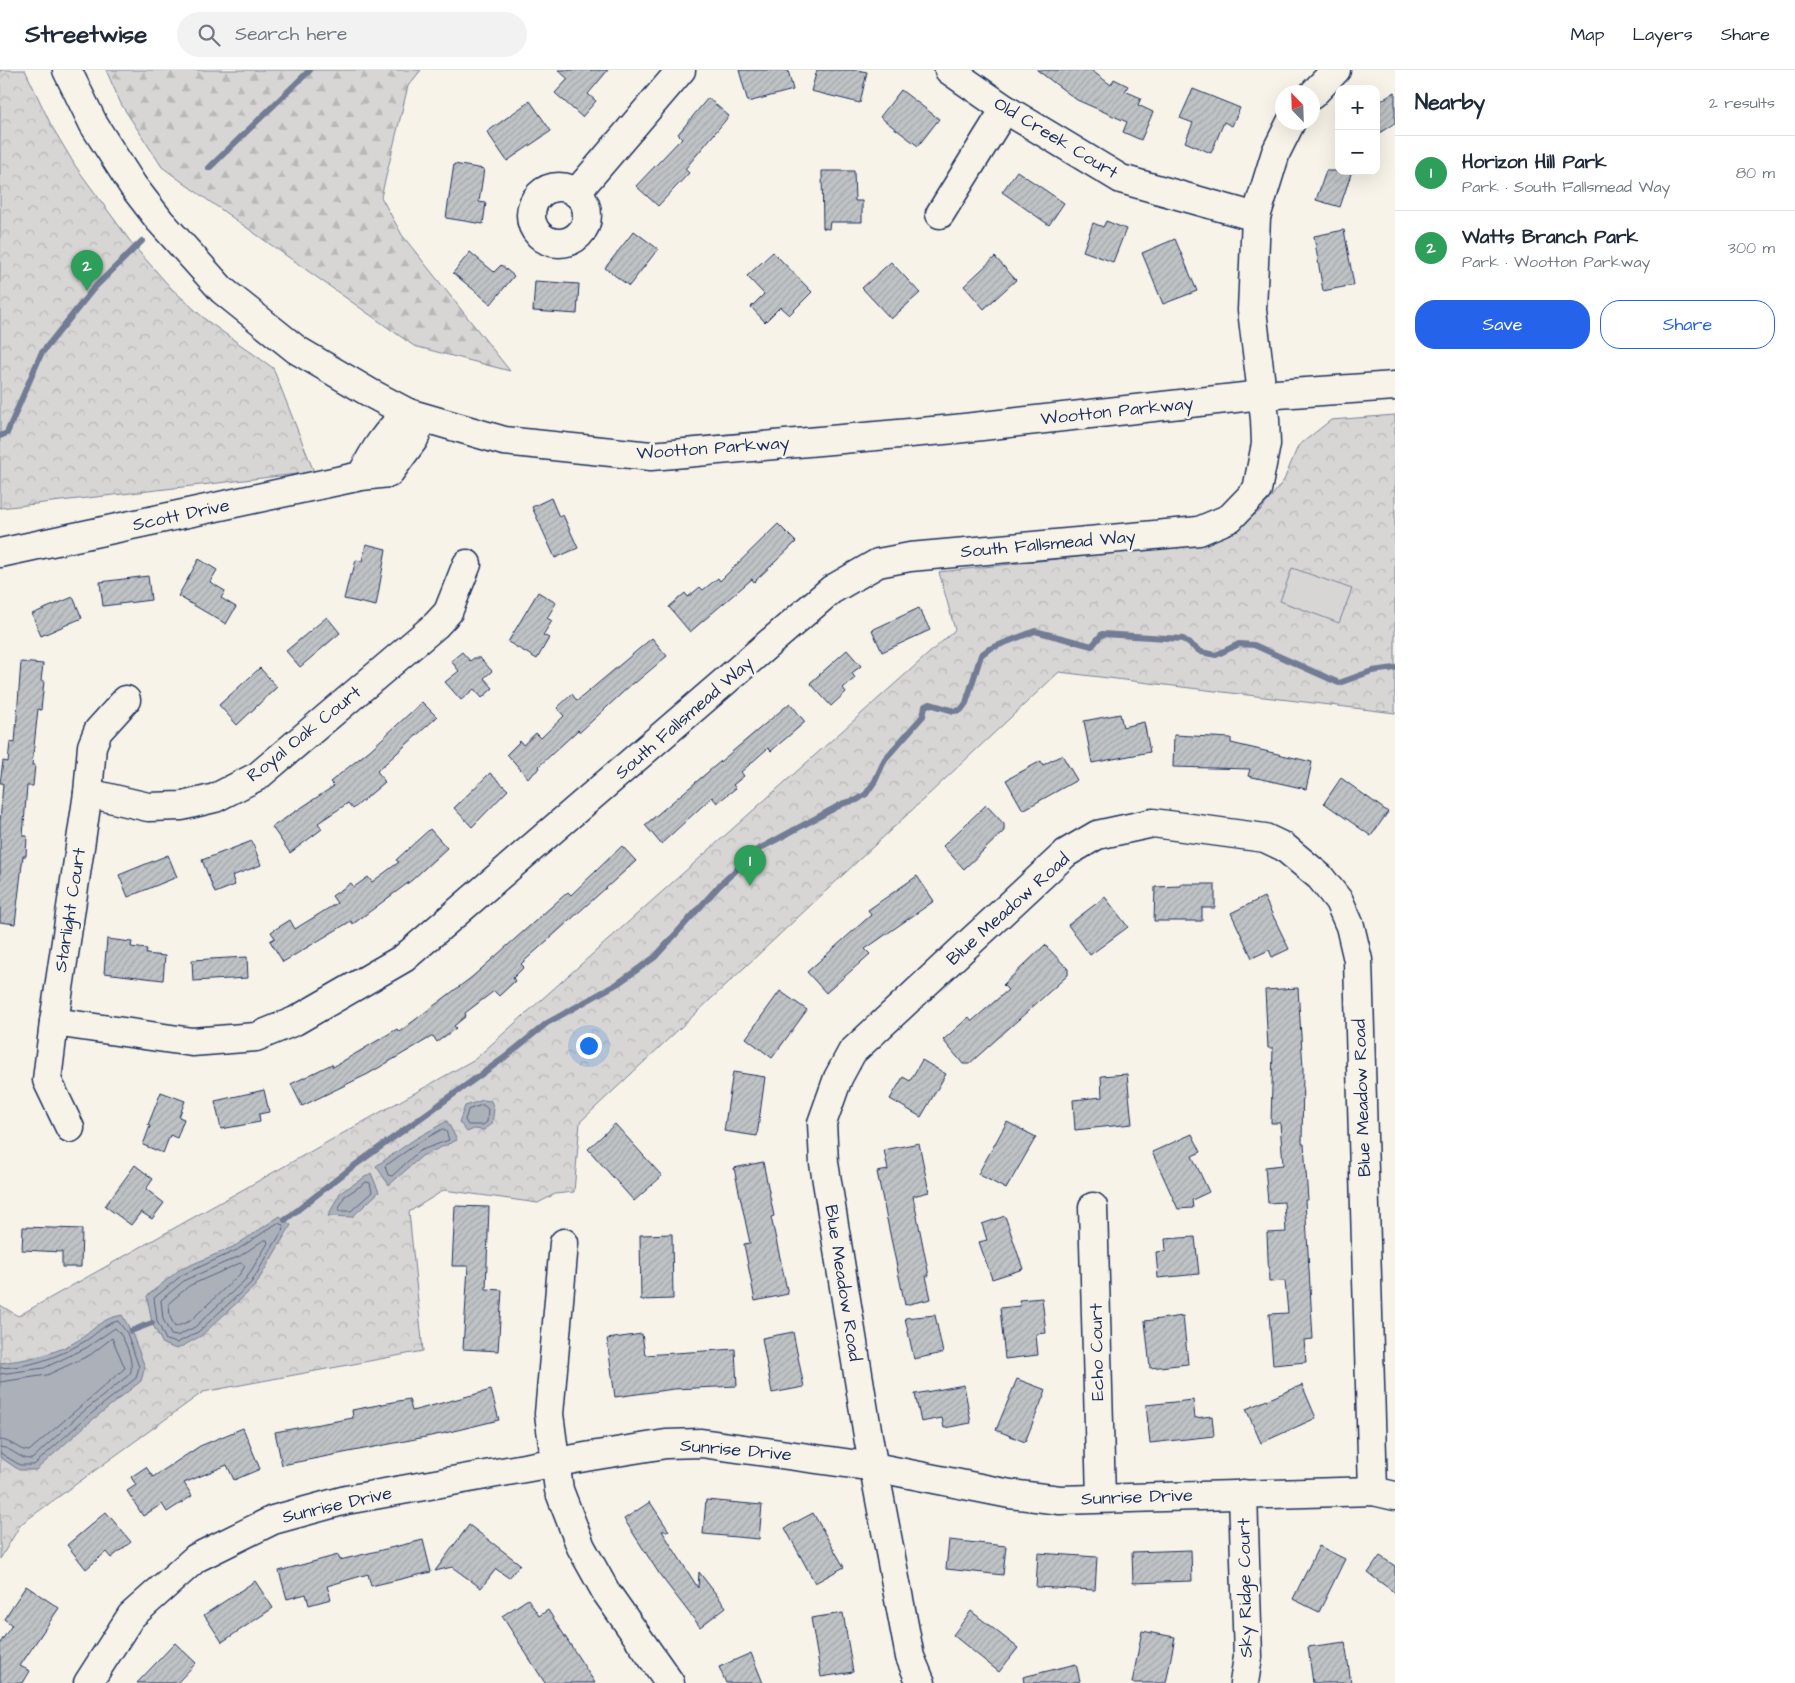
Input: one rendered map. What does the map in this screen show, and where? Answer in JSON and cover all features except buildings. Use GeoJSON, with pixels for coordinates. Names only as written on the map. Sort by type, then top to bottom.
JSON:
{"type":"FeatureCollection","features":[{"type":"Feature","properties":{"kind":"street","name":"Wootton Parkway"},"geometry":{"type":"LineString","coordinates":[[67,70],[94,125],[133,186],[160,221],[222,290],[297,350],[416,415],[504,441],[651,456],[955,429],[1262,394],[1395,386]]}},
{"type":"Feature","properties":{"kind":"street"},"geometry":{"type":"LineString","coordinates":[[576,193],[681,70]]}},
{"type":"Feature","properties":{"kind":"street","name":"Old Creek Court"},"geometry":{"type":"LineString","coordinates":[[949,70],[1005,109],[1121,179],[1256,217]]}},
{"type":"Feature","properties":{"kind":"street"},"geometry":{"type":"LineString","coordinates":[[1320,87],[1336,70]]}},
{"type":"Feature","properties":{"kind":"street"},"geometry":{"type":"LineString","coordinates":[[940,214],[1005,109]]}},
{"type":"Feature","properties":{"kind":"street","name":"South Fallsmead Way"},"geometry":{"type":"LineString","coordinates":[[54,1022],[192,1042],[256,1037],[295,1022],[404,958],[831,590],[878,563],[910,557],[1199,531],[1230,518],[1257,490],[1266,444],[1252,310],[1256,217],[1276,152],[1287,130]]}},
{"type":"Feature","properties":{"kind":"street","name":"Scott Drive"},"geometry":{"type":"LineString","coordinates":[[0,553],[167,519],[361,476],[390,473],[414,439],[416,415]]}},
{"type":"Feature","properties":{"kind":"street","name":"Royal Oak Court"},"geometry":{"type":"LineString","coordinates":[[88,794],[148,807],[182,806],[215,798],[258,776],[436,625],[448,612],[466,564]]}},
{"type":"Feature","properties":{"kind":"street","name":"Starlight Court"},"geometry":{"type":"LineString","coordinates":[[70,1128],[47,1080],[54,1022],[88,794],[92,746],[98,731],[126,700]]}},
{"type":"Feature","properties":{"kind":"street","name":"Blue Meadow Road"},"geometry":{"type":"LineString","coordinates":[[922,1683],[910,1657],[874,1467],[824,1163],[822,1123],[838,1078],[852,1052],[1066,853],[1097,835],[1153,824],[1265,838],[1284,847],[1320,877],[1339,901],[1350,926],[1358,960],[1384,1494]]}},
{"type":"Feature","properties":{"kind":"street","name":"Echo Court"},"geometry":{"type":"LineString","coordinates":[[1093,1207],[1100,1498]]}},
{"type":"Feature","properties":{"kind":"street"},"geometry":{"type":"LineString","coordinates":[[564,1243],[549,1414],[559,1490],[581,1547],[606,1592],[664,1671],[670,1683]]}},
{"type":"Feature","properties":{"kind":"street","name":"Sunrise Drive"},"geometry":{"type":"LineString","coordinates":[[88,1683],[131,1616],[196,1558],[273,1520],[346,1500],[554,1462],[666,1444],[701,1443],[874,1467],[1010,1494],[1060,1500],[1243,1494],[1384,1494]]}},
{"type":"Feature","properties":{"kind":"street","name":"Sky Ridge Court"},"geometry":{"type":"LineString","coordinates":[[1243,1494],[1248,1658],[1244,1683]]}},
{"type":"Feature","properties":{"kind":"green space"},"geometry":{"type":"Polygon","coordinates":[[[0,70],[25,70],[51,125],[76,167],[133,245],[171,288],[206,320],[273,368],[314,472],[0,508],[0,70]]]}},
{"type":"Feature","properties":{"kind":"green space"},"geometry":{"type":"Polygon","coordinates":[[[106,70],[421,70],[408,86],[381,197],[402,235],[510,371],[414,346],[162,167],[121,104],[106,70]]]}},
{"type":"Feature","properties":{"kind":"green space"},"geometry":{"type":"Polygon","coordinates":[[[1395,415],[1395,713],[1059,672],[580,1122],[574,1192],[555,1194],[538,1203],[444,1190],[409,1212],[423,1351],[203,1392],[21,1524],[0,1559],[0,1305],[18,1316],[475,1059],[955,630],[939,572],[1203,543],[1234,530],[1261,510],[1284,480],[1298,446],[1331,420],[1395,415]]]}},
{"type":"Feature","properties":{"kind":"green space"},"geometry":{"type":"Polygon","coordinates":[[[1292,568],[1352,589],[1339,623],[1280,601],[1292,568]]]}},
{"type":"Feature","properties":{"kind":"water"},"geometry":{"type":"Polygon","coordinates":[[[483,1100],[491,1101],[494,1109],[492,1124],[484,1130],[474,1129],[467,1132],[459,1122],[465,1106],[483,1100]]]}},
{"type":"Feature","properties":{"kind":"water"},"geometry":{"type":"Polygon","coordinates":[[[447,1121],[457,1140],[422,1156],[389,1185],[376,1166],[415,1139],[447,1121]]]}},
{"type":"Feature","properties":{"kind":"water"},"geometry":{"type":"Polygon","coordinates":[[[371,1173],[379,1192],[352,1217],[328,1216],[340,1193],[371,1173]]]}},
{"type":"Feature","properties":{"kind":"water"},"geometry":{"type":"Polygon","coordinates":[[[280,1216],[291,1225],[255,1286],[201,1336],[177,1349],[163,1344],[152,1323],[147,1296],[179,1270],[235,1246],[280,1216]]]}},
{"type":"Feature","properties":{"kind":"water"},"geometry":{"type":"Polygon","coordinates":[[[122,1315],[131,1331],[145,1367],[141,1381],[86,1425],[36,1470],[19,1470],[0,1457],[0,1363],[32,1358],[62,1349],[82,1338],[104,1321],[122,1315]]]}},
{"type":"Feature","properties":{"kind":"waterway"},"geometry":{"type":"LineString","coordinates":[[209,168],[310,70]]}},
{"type":"Feature","properties":{"kind":"waterway"},"geometry":{"type":"LineString","coordinates":[[0,436],[7,433],[41,354],[94,288],[142,241]]}},
{"type":"Feature","properties":{"kind":"waterway"},"geometry":{"type":"LineString","coordinates":[[285,1220],[351,1168],[504,1058],[547,1023],[617,984],[655,957],[719,886],[757,850],[844,803],[857,800],[866,794],[875,781],[885,759],[923,716],[925,706],[930,704],[954,711],[961,710],[966,703],[981,655],[989,649],[1035,631],[1092,646],[1102,634],[1183,639],[1201,652],[1216,655],[1239,644],[1254,645],[1339,683],[1372,671],[1395,668]]}},
{"type":"Feature","properties":{"kind":"waterway"},"geometry":{"type":"LineString","coordinates":[[131,1331],[152,1323]]}},
{"type":"Feature","properties":{"kind":"place","name":"Watts Branch Park"},"geometry":{"type":"Point","coordinates":[87,291]}},
{"type":"Feature","properties":{"kind":"place","name":"Horizon Hill Park"},"geometry":{"type":"Point","coordinates":[750,886]}}]}
